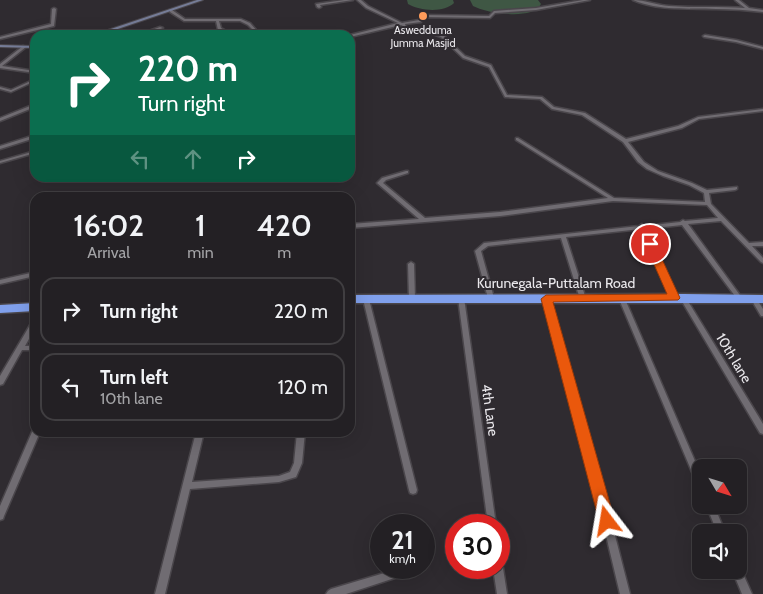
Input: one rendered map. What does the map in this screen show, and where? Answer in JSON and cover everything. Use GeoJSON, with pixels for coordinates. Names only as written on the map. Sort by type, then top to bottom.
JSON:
{"type":"FeatureCollection","features":[{"type":"Feature","properties":{"kind":"highway","name":"Kurunegala-Puttalam Road"},"geometry":{"type":"LineString","coordinates":[[355,300],[461,298],[758,299]]}},
{"type":"Feature","properties":{"kind":"highway"},"geometry":{"type":"LineString","coordinates":[[0,309],[30,307]]}},
{"type":"Feature","properties":{"kind":"street"},"geometry":{"type":"LineString","coordinates":[[111,30],[201,0]]}},
{"type":"Feature","properties":{"kind":"street"},"geometry":{"type":"LineString","coordinates":[[319,7],[318,4],[351,0]]}},
{"type":"Feature","properties":{"kind":"street"},"geometry":{"type":"LineString","coordinates":[[359,0],[367,7],[404,25],[406,31],[433,33],[442,36],[464,57],[490,66],[506,96],[541,98],[553,108],[583,114],[625,141],[641,162],[656,170],[697,185],[706,192],[708,204],[763,261]]}},
{"type":"Feature","properties":{"kind":"street"},"geometry":{"type":"LineString","coordinates":[[355,35],[420,21],[422,16],[490,16],[494,12],[536,9],[588,0]]}},
{"type":"Feature","properties":{"kind":"street"},"geometry":{"type":"LineString","coordinates":[[635,0],[667,5],[747,8],[763,11]]}},
{"type":"Feature","properties":{"kind":"street"},"geometry":{"type":"LineString","coordinates":[[737,0],[747,8]]}},
{"type":"Feature","properties":{"kind":"street"},"geometry":{"type":"LineString","coordinates":[[33,30],[53,25],[54,9]]}},
{"type":"Feature","properties":{"kind":"street"},"geometry":{"type":"LineString","coordinates":[[171,11],[184,20],[241,20],[249,24],[254,30]]}},
{"type":"Feature","properties":{"kind":"street"},"geometry":{"type":"LineString","coordinates":[[217,20],[219,29],[221,30]]}},
{"type":"Feature","properties":{"kind":"street"},"geometry":{"type":"LineString","coordinates":[[155,30],[161,28]]}},
{"type":"Feature","properties":{"kind":"street"},"geometry":{"type":"LineString","coordinates":[[0,38],[30,31]]}},
{"type":"Feature","properties":{"kind":"street"},"geometry":{"type":"LineString","coordinates":[[705,36],[763,48]]}},
{"type":"Feature","properties":{"kind":"street"},"geometry":{"type":"LineString","coordinates":[[0,46],[30,47]]}},
{"type":"Feature","properties":{"kind":"street"},"geometry":{"type":"LineString","coordinates":[[0,67],[24,47]]}},
{"type":"Feature","properties":{"kind":"street"},"geometry":{"type":"LineString","coordinates":[[0,67],[30,71]]}},
{"type":"Feature","properties":{"kind":"street"},"geometry":{"type":"LineString","coordinates":[[0,88],[11,91],[30,82]]}},
{"type":"Feature","properties":{"kind":"street"},"geometry":{"type":"LineString","coordinates":[[0,120],[30,107]]}},
{"type":"Feature","properties":{"kind":"street"},"geometry":{"type":"LineString","coordinates":[[625,141],[680,127],[698,118],[763,110]]}},
{"type":"Feature","properties":{"kind":"street"},"geometry":{"type":"LineString","coordinates":[[0,148],[30,138]]}},
{"type":"Feature","properties":{"kind":"street"},"geometry":{"type":"LineString","coordinates":[[518,139],[613,199]]}},
{"type":"Feature","properties":{"kind":"street"},"geometry":{"type":"LineString","coordinates":[[0,162],[30,153]]}},
{"type":"Feature","properties":{"kind":"street"},"geometry":{"type":"LineString","coordinates":[[406,172],[384,179],[380,183],[424,220]]}},
{"type":"Feature","properties":{"kind":"street"},"geometry":{"type":"LineString","coordinates":[[706,192],[735,188]]}},
{"type":"Feature","properties":{"kind":"street"},"geometry":{"type":"LineString","coordinates":[[355,226],[530,211],[613,199],[708,204]]}},
{"type":"Feature","properties":{"kind":"street"},"geometry":{"type":"LineString","coordinates":[[490,298],[478,251],[480,247],[491,243],[724,219]]}},
{"type":"Feature","properties":{"kind":"street"},"geometry":{"type":"LineString","coordinates":[[683,222],[740,299]]}},
{"type":"Feature","properties":{"kind":"street","name":"10th lane"},"geometry":{"type":"LineString","coordinates":[[642,226],[679,298],[763,431]]}},
{"type":"Feature","properties":{"kind":"street"},"geometry":{"type":"LineString","coordinates":[[563,236],[583,299]]}},
{"type":"Feature","properties":{"kind":"street"},"geometry":{"type":"LineString","coordinates":[[747,245],[763,244]]}},
{"type":"Feature","properties":{"kind":"street"},"geometry":{"type":"LineString","coordinates":[[411,264],[412,299]]}},
{"type":"Feature","properties":{"kind":"street"},"geometry":{"type":"LineString","coordinates":[[0,282],[30,275]]}},
{"type":"Feature","properties":{"kind":"street","name":"4th Lane"},"geometry":{"type":"LineString","coordinates":[[461,298],[490,514]]}},
{"type":"Feature","properties":{"kind":"street"},"geometry":{"type":"LineString","coordinates":[[366,299],[413,490]]}},
{"type":"Feature","properties":{"kind":"street"},"geometry":{"type":"LineString","coordinates":[[546,299],[598,485],[625,594]]}},
{"type":"Feature","properties":{"kind":"street"},"geometry":{"type":"LineString","coordinates":[[622,299],[692,463]]}},
{"type":"Feature","properties":{"kind":"street"},"geometry":{"type":"LineString","coordinates":[[758,299],[763,314]]}},
{"type":"Feature","properties":{"kind":"street"},"geometry":{"type":"LineString","coordinates":[[0,382],[30,331]]}},
{"type":"Feature","properties":{"kind":"street"},"geometry":{"type":"LineString","coordinates":[[20,348],[30,348]]}},
{"type":"Feature","properties":{"kind":"street"},"geometry":{"type":"LineString","coordinates":[[0,366],[10,366]]}},
{"type":"Feature","properties":{"kind":"street"},"geometry":{"type":"LineString","coordinates":[[0,516],[34,437]]}},
{"type":"Feature","properties":{"kind":"street"},"geometry":{"type":"LineString","coordinates":[[160,594],[199,437]]}},
{"type":"Feature","properties":{"kind":"street"},"geometry":{"type":"LineString","coordinates":[[187,486],[279,479],[292,476],[298,463],[301,437]]}},
{"type":"Feature","properties":{"kind":"street"},"geometry":{"type":"LineString","coordinates":[[331,594],[377,579]]}},
{"type":"Feature","properties":{"kind":"street"},"geometry":{"type":"LineString","coordinates":[[500,579],[502,594]]}},
{"type":"Feature","properties":{"kind":"street"},"geometry":{"type":"LineString","coordinates":[[741,579],[747,594]]}},
{"type":"Feature","properties":{"kind":"green space"},"geometry":{"type":"Polygon","coordinates":[[[407,0],[453,0],[454,3],[438,10],[432,10],[408,4],[407,0]]]}},
{"type":"Feature","properties":{"kind":"green space"},"geometry":{"type":"Polygon","coordinates":[[[470,0],[538,0],[541,4],[529,12],[509,14],[479,9],[473,6],[470,0]]]}},
{"type":"Feature","properties":{"kind":"place","name":"Aswedduma Jumma Masjid"},"geometry":{"type":"Point","coordinates":[423,16]}},
{"type":"Feature","properties":{"kind":"route"},"geometry":{"type":"LineString","coordinates":[[607,521],[546,299],[674,298],[650,244]]}}]}
